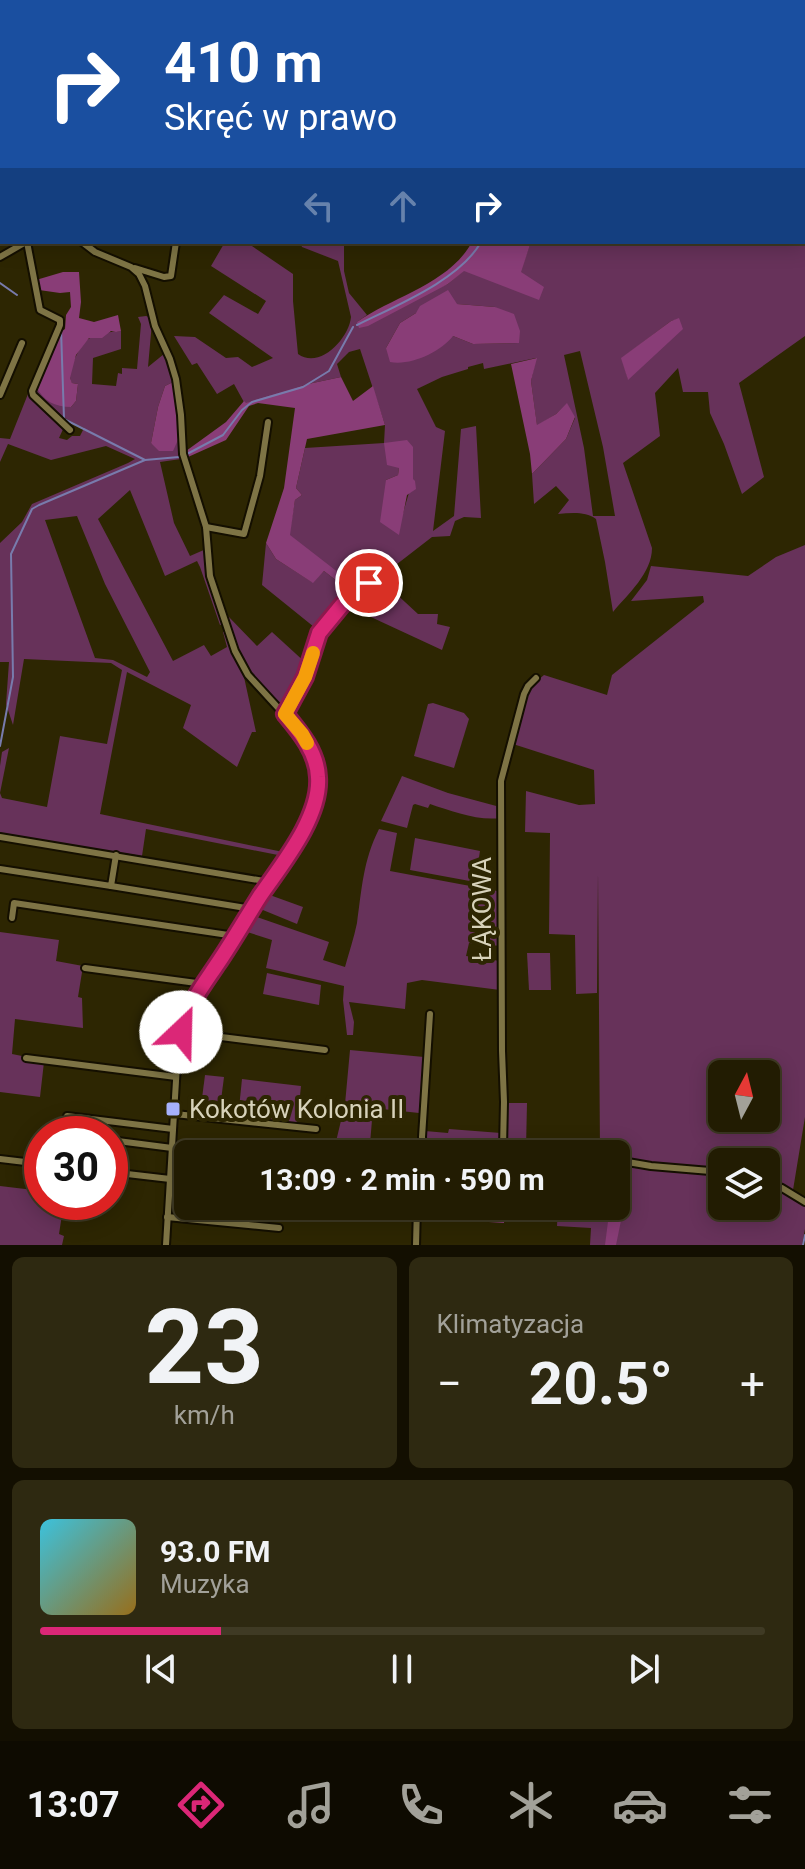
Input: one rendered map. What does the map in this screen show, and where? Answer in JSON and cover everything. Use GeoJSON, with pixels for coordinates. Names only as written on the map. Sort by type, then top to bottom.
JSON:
{"type":"FeatureCollection","features":[{"type":"Feature","properties":{"kind":"street"},"geometry":{"type":"LineString","coordinates":[[0,257],[23,244]]}},
{"type":"Feature","properties":{"kind":"street"},"geometry":{"type":"LineString","coordinates":[[26,244],[40,310],[60,320],[32,391],[70,430]]}},
{"type":"Feature","properties":{"kind":"street"},"geometry":{"type":"LineString","coordinates":[[85,244],[95,252],[131,267],[164,277],[171,276],[176,244]]}},
{"type":"Feature","properties":{"kind":"street"},"geometry":{"type":"LineString","coordinates":[[131,267],[145,286],[155,326],[170,359],[180,402],[183,454],[206,527],[210,576],[240,662],[248,675],[302,734],[314,756],[319,782],[311,814],[296,842],[204,984],[183,1022],[176,1077],[166,1245]]}},
{"type":"Feature","properties":{"kind":"street"},"geometry":{"type":"LineString","coordinates":[[0,395],[22,343]]}},
{"type":"Feature","properties":{"kind":"street"},"geometry":{"type":"LineString","coordinates":[[206,527],[244,534],[260,476],[268,422]]}},
{"type":"Feature","properties":{"kind":"street"},"geometry":{"type":"LineString","coordinates":[[285,714],[305,677],[319,633],[342,605],[369,583]]}},
{"type":"Feature","properties":{"kind":"street","name":"ŁĄKOWA"},"geometry":{"type":"LineString","coordinates":[[503,1140],[501,781],[524,694],[536,678]]}},
{"type":"Feature","properties":{"kind":"street"},"geometry":{"type":"LineString","coordinates":[[0,837],[270,882]]}},
{"type":"Feature","properties":{"kind":"street"},"geometry":{"type":"LineString","coordinates":[[111,886],[116,855]]}},
{"type":"Feature","properties":{"kind":"street"},"geometry":{"type":"LineString","coordinates":[[0,869],[252,909]]}},
{"type":"Feature","properties":{"kind":"street"},"geometry":{"type":"LineString","coordinates":[[12,918],[14,903],[235,936]]}},
{"type":"Feature","properties":{"kind":"street"},"geometry":{"type":"LineString","coordinates":[[85,968],[204,984]]}},
{"type":"Feature","properties":{"kind":"street"},"geometry":{"type":"LineString","coordinates":[[422,1140],[430,1014]]}},
{"type":"Feature","properties":{"kind":"street"},"geometry":{"type":"LineString","coordinates":[[181,1032],[325,1050]]}},
{"type":"Feature","properties":{"kind":"street"},"geometry":{"type":"LineString","coordinates":[[26,1058],[176,1077]]}},
{"type":"Feature","properties":{"kind":"street"},"geometry":{"type":"LineString","coordinates":[[175,1114],[316,1129]]}},
{"type":"Feature","properties":{"kind":"street"},"geometry":{"type":"LineString","coordinates":[[128,1123],[173,1129]]}},
{"type":"Feature","properties":{"kind":"street"},"geometry":{"type":"LineString","coordinates":[[128,1142],[172,1148]]}},
{"type":"Feature","properties":{"kind":"street"},"geometry":{"type":"LineString","coordinates":[[0,1159],[24,1162]]}},
{"type":"Feature","properties":{"kind":"street"},"geometry":{"type":"LineString","coordinates":[[630,1162],[708,1171]]}},
{"type":"Feature","properties":{"kind":"street"},"geometry":{"type":"LineString","coordinates":[[128,1174],[170,1179]]}},
{"type":"Feature","properties":{"kind":"street"},"geometry":{"type":"LineString","coordinates":[[780,1187],[805,1202]]}},
{"type":"Feature","properties":{"kind":"street"},"geometry":{"type":"LineString","coordinates":[[167,1217],[279,1228]]}},
{"type":"Feature","properties":{"kind":"street"},"geometry":{"type":"LineString","coordinates":[[416,1220],[416,1245]]}},
{"type":"Feature","properties":{"kind":"shaded area"},"geometry":{"type":"Polygon","coordinates":[[[224,244],[249,244],[293,274],[298,354],[307,358],[324,355],[332,349],[345,334],[351,317],[338,261],[301,244],[344,244],[344,271],[349,293],[367,315],[357,322],[448,284],[463,271],[520,272],[530,244],[805,244],[805,336],[739,383],[764,477],[742,494],[710,413],[708,392],[683,392],[678,368],[655,393],[660,436],[623,463],[652,548],[644,574],[613,612],[596,519],[583,514],[558,514],[569,500],[556,486],[534,504],[532,474],[566,439],[575,418],[567,404],[537,426],[531,381],[536,358],[484,369],[483,363],[417,389],[436,427],[445,431],[433,531],[454,516],[461,429],[476,426],[481,518],[464,517],[455,521],[450,536],[432,537],[379,578],[418,614],[438,614],[437,624],[450,627],[442,650],[345,605],[319,640],[310,671],[291,713],[252,677],[242,661],[227,615],[257,646],[272,632],[307,664],[319,631],[262,585],[266,543],[276,559],[312,582],[324,571],[351,592],[356,588],[289,535],[295,500],[302,495],[296,488],[305,448],[384,443],[385,425],[360,349],[349,352],[337,364],[341,377],[245,404],[234,384],[217,394],[197,363],[192,365],[174,336],[195,337],[226,358],[238,357],[252,367],[273,358],[209,313],[224,295],[258,314],[266,301],[211,266],[224,244]],[[457,304],[416,313],[400,323],[386,348],[453,336],[473,344],[519,343],[495,307],[457,304]],[[679,319],[671,321],[622,358],[628,379],[679,319]],[[580,351],[564,355],[584,448],[593,516],[615,516],[603,447],[580,351]],[[413,447],[399,468],[398,475],[386,480],[403,513],[413,479],[413,447]]]}},
{"type":"Feature","properties":{"kind":"shaded area"},"geometry":{"type":"Polygon","coordinates":[[[471,244],[530,244],[521,272],[544,287],[539,300],[464,271],[448,284],[359,328],[357,322],[435,279],[462,256],[471,244]]]}},
{"type":"Feature","properties":{"kind":"shaded area"},"geometry":{"type":"Polygon","coordinates":[[[63,272],[79,272],[79,318],[94,322],[118,315],[121,331],[111,331],[102,338],[89,338],[76,355],[70,378],[72,383],[78,384],[76,401],[71,407],[50,402],[36,386],[59,333],[65,329],[66,315],[71,307],[70,292],[39,290],[36,280],[63,272]]]}},
{"type":"Feature","properties":{"kind":"shaded area"},"geometry":{"type":"Polygon","coordinates":[[[448,290],[457,304],[495,307],[514,314],[520,331],[519,343],[473,344],[453,336],[424,356],[407,362],[390,362],[386,348],[400,323],[416,313],[420,306],[448,290]]]}},
{"type":"Feature","properties":{"kind":"shaded area"},"geometry":{"type":"Polygon","coordinates":[[[146,316],[152,322],[148,367],[164,354],[173,382],[165,386],[151,443],[172,451],[179,438],[181,459],[160,462],[174,523],[190,556],[206,549],[207,577],[224,624],[220,625],[197,561],[165,576],[130,490],[98,519],[173,661],[204,645],[211,656],[227,647],[223,632],[226,631],[244,677],[256,732],[252,732],[237,767],[183,728],[191,705],[127,672],[100,814],[283,852],[283,856],[146,829],[142,856],[0,834],[0,793],[2,798],[47,807],[60,736],[107,744],[122,670],[111,663],[24,659],[13,725],[6,704],[9,662],[0,662],[0,543],[22,522],[32,504],[135,459],[106,446],[51,460],[8,444],[0,462],[0,438],[10,439],[28,394],[64,427],[59,438],[67,440],[80,436],[84,428],[45,404],[35,392],[36,386],[71,407],[76,401],[78,384],[72,383],[70,373],[79,350],[94,336],[121,331],[121,349],[93,358],[92,384],[116,386],[122,368],[137,369],[141,324],[138,317],[146,316]],[[77,516],[45,520],[95,658],[113,660],[147,677],[150,672],[105,584],[77,516]]]}},
{"type":"Feature","properties":{"kind":"shaded area"},"geometry":{"type":"Polygon","coordinates":[[[679,318],[683,329],[628,380],[621,358],[679,318]]]}},
{"type":"Feature","properties":{"kind":"shaded area"},"geometry":{"type":"Polygon","coordinates":[[[537,358],[531,381],[537,425],[567,403],[575,417],[566,439],[532,474],[511,364],[537,358]]]}},
{"type":"Feature","properties":{"kind":"shaded area"},"geometry":{"type":"Polygon","coordinates":[[[341,377],[353,401],[373,386],[385,425],[307,439],[296,488],[302,495],[295,500],[290,535],[357,587],[351,592],[324,571],[313,583],[276,559],[266,543],[284,488],[295,408],[258,403],[249,406],[226,440],[188,457],[186,451],[226,422],[244,401],[246,403],[341,377]]]}},
{"type":"Feature","properties":{"kind":"shaded area"},"geometry":{"type":"Polygon","coordinates":[[[173,382],[179,438],[173,451],[159,451],[151,443],[158,407],[165,386],[173,382]]]}},
{"type":"Feature","properties":{"kind":"shaded area"},"geometry":{"type":"Polygon","coordinates":[[[407,440],[413,447],[416,489],[407,495],[399,535],[380,522],[386,480],[398,475],[399,468],[387,465],[384,443],[407,440]]]}},
{"type":"Feature","properties":{"kind":"shaded area"},"geometry":{"type":"Polygon","coordinates":[[[805,545],[805,1117],[793,1190],[780,1184],[780,1148],[708,1148],[708,1220],[780,1220],[780,1191],[805,1206],[802,1245],[590,1245],[591,1228],[557,1226],[557,1220],[630,1220],[630,1140],[600,1140],[598,873],[597,993],[576,994],[575,935],[549,934],[550,833],[525,832],[526,791],[579,805],[595,804],[594,770],[513,744],[527,693],[544,675],[607,695],[612,675],[704,602],[703,596],[631,601],[647,580],[651,566],[748,576],[776,557],[805,545]]]}},
{"type":"Feature","properties":{"kind":"shaded area"},"geometry":{"type":"Polygon","coordinates":[[[428,704],[464,713],[469,719],[454,768],[414,756],[428,704]]]}},
{"type":"Feature","properties":{"kind":"shaded area"},"geometry":{"type":"Polygon","coordinates":[[[9,748],[0,793],[2,752],[9,748]]]}},
{"type":"Feature","properties":{"kind":"shaded area"},"geometry":{"type":"Polygon","coordinates":[[[402,776],[500,807],[500,818],[474,817],[430,804],[428,808],[415,804],[407,828],[381,821],[402,776]]]}},
{"type":"Feature","properties":{"kind":"shaded area"},"geometry":{"type":"Polygon","coordinates":[[[379,829],[397,833],[390,871],[500,893],[501,946],[469,943],[466,956],[500,961],[500,990],[422,980],[407,983],[405,1009],[349,1002],[354,1022],[353,1035],[347,1035],[344,986],[266,968],[272,940],[244,931],[254,916],[329,942],[323,960],[345,967],[357,923],[366,864],[379,829]]]}},
{"type":"Feature","properties":{"kind":"shaded area"},"geometry":{"type":"Polygon","coordinates":[[[415,838],[480,851],[475,882],[410,870],[415,838]]]}},
{"type":"Feature","properties":{"kind":"shaded area"},"geometry":{"type":"Polygon","coordinates":[[[267,894],[303,907],[297,924],[258,908],[267,894]]]}},
{"type":"Feature","properties":{"kind":"shaded area"},"geometry":{"type":"Polygon","coordinates":[[[0,932],[59,940],[56,961],[83,966],[78,997],[82,998],[83,1028],[15,1019],[12,1054],[22,1056],[22,1060],[44,1062],[40,1097],[0,1092],[0,932]]]}},
{"type":"Feature","properties":{"kind":"shaded area"},"geometry":{"type":"Polygon","coordinates":[[[527,953],[550,953],[551,990],[529,990],[527,953]]]}},
{"type":"Feature","properties":{"kind":"shaded area"},"geometry":{"type":"Polygon","coordinates":[[[267,973],[321,985],[319,1005],[263,994],[267,973]]]}},
{"type":"Feature","properties":{"kind":"shaded area"},"geometry":{"type":"Polygon","coordinates":[[[350,1050],[424,1057],[419,1113],[373,1108],[370,1140],[336,1140],[345,1104],[350,1050]]]}},
{"type":"Feature","properties":{"kind":"shaded area"},"geometry":{"type":"Polygon","coordinates":[[[205,1075],[224,1077],[219,1116],[200,1114],[205,1075]]]}},
{"type":"Feature","properties":{"kind":"shaded area"},"geometry":{"type":"Polygon","coordinates":[[[242,1079],[301,1086],[297,1124],[238,1118],[242,1079]]]}},
{"type":"Feature","properties":{"kind":"shaded area"},"geometry":{"type":"Polygon","coordinates":[[[507,1103],[527,1103],[526,1140],[506,1140],[507,1103]]]}},
{"type":"Feature","properties":{"kind":"shaded area"},"geometry":{"type":"Polygon","coordinates":[[[449,1129],[501,1133],[501,1140],[424,1140],[425,1131],[448,1133],[449,1129]]]}},
{"type":"Feature","properties":{"kind":"shaded area"},"geometry":{"type":"Polygon","coordinates":[[[0,1186],[24,1189],[24,1220],[61,1220],[59,1234],[64,1236],[62,1245],[0,1245],[0,1186]]]}},
{"type":"Feature","properties":{"kind":"shaded area"},"geometry":{"type":"Polygon","coordinates":[[[458,1220],[504,1220],[504,1223],[458,1220]]]}},
{"type":"Feature","properties":{"kind":"shaded area"},"geometry":{"type":"Polygon","coordinates":[[[608,1220],[621,1220],[616,1245],[605,1245],[608,1220]]]}},
{"type":"Feature","properties":{"kind":"waterway"},"geometry":{"type":"LineString","coordinates":[[357,325],[443,280],[471,256],[480,244]]}},
{"type":"Feature","properties":{"kind":"waterway"},"geometry":{"type":"LineString","coordinates":[[0,283],[17,295]]}},
{"type":"Feature","properties":{"kind":"waterway"},"geometry":{"type":"LineString","coordinates":[[187,454],[223,435],[252,402],[303,387],[329,371],[353,327]]}},
{"type":"Feature","properties":{"kind":"waterway"},"geometry":{"type":"LineString","coordinates":[[61,329],[64,419],[145,460]]}},
{"type":"Feature","properties":{"kind":"waterway"},"geometry":{"type":"LineString","coordinates":[[0,746],[13,677],[11,554],[32,509],[145,460],[179,457]]}},
{"type":"Feature","properties":{"kind":"waterway"},"geometry":{"type":"LineString","coordinates":[[803,1245],[805,1235]]}},
{"type":"Feature","properties":{"kind":"slow traffic"},"geometry":{"type":"LineString","coordinates":[[307,743],[285,714],[305,677],[313,653]]}},
{"type":"Feature","properties":{"kind":"place","name":"Kokotów Kolonia II"},"geometry":{"type":"Point","coordinates":[173,1109]}},
{"type":"Feature","properties":{"kind":"route"},"geometry":{"type":"LineString","coordinates":[[181,1032],[183,1022],[204,984],[311,814],[318,791],[317,767],[302,734],[285,714],[305,677],[319,633],[342,605],[369,583]]}}]}
